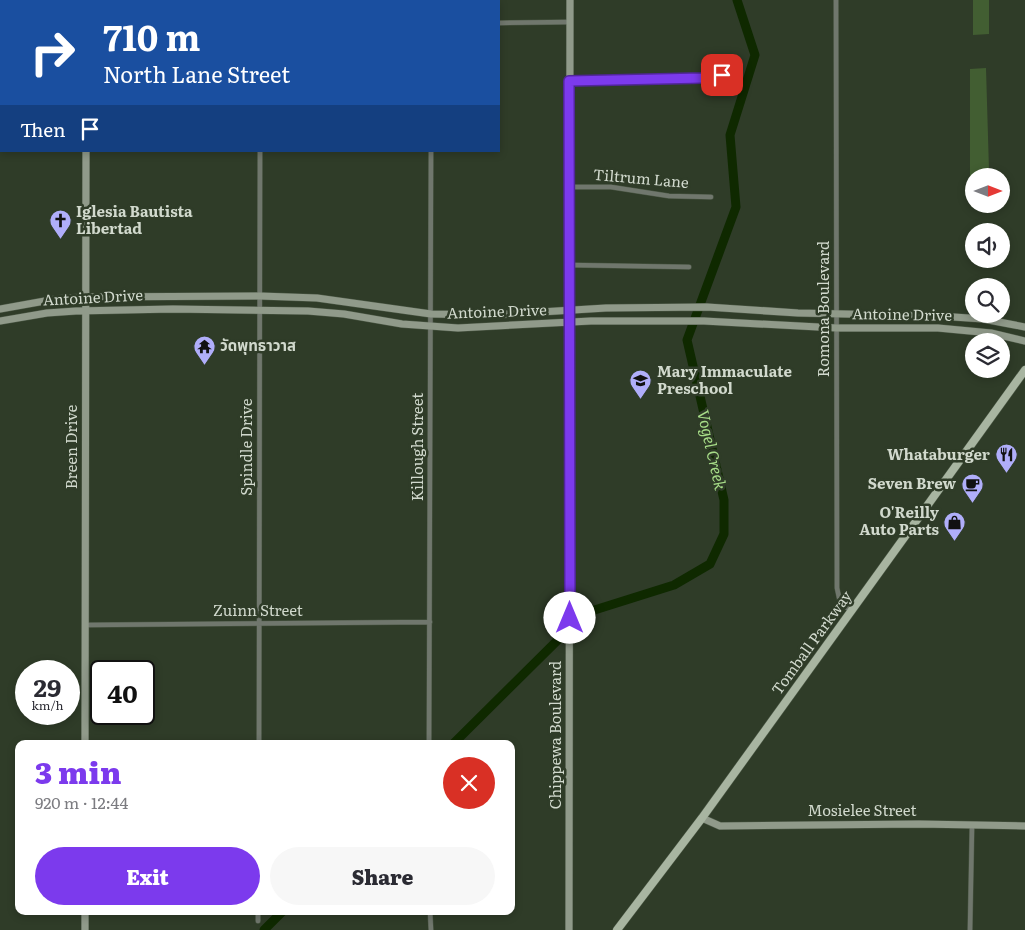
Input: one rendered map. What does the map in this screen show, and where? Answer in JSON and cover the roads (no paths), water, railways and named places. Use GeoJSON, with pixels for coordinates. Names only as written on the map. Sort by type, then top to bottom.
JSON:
{"type":"FeatureCollection","features":[{"type":"Feature","properties":{"kind":"main road","name":"Chippewa Boulevard"},"geometry":{"type":"LineString","coordinates":[[569,930],[570,0]]}},
{"type":"Feature","properties":{"kind":"main road","name":"Breen Drive"},"geometry":{"type":"LineString","coordinates":[[85,740],[86,152]]}},
{"type":"Feature","properties":{"kind":"main road","name":"Antoine Drive"},"geometry":{"type":"LineString","coordinates":[[0,308],[56,299],[86,297],[260,296],[346,301],[431,314],[492,315],[569,310],[707,307],[837,315],[939,316],[982,319],[1025,327]]}},
{"type":"Feature","properties":{"kind":"main road"},"geometry":{"type":"LineString","coordinates":[[173,297],[173,309]]}},
{"type":"Feature","properties":{"kind":"main road"},"geometry":{"type":"LineString","coordinates":[[344,314],[346,301]]}},
{"type":"Feature","properties":{"kind":"main road"},"geometry":{"type":"LineString","coordinates":[[645,308],[645,321]]}},
{"type":"Feature","properties":{"kind":"main road","name":"Antoine Drive"},"geometry":{"type":"LineString","coordinates":[[0,321],[47,313],[86,311],[260,309],[344,314],[431,328],[501,328],[569,322],[682,320],[837,328],[938,328],[991,333],[1025,340]]}},
{"type":"Feature","properties":{"kind":"main road"},"geometry":{"type":"LineString","coordinates":[[759,324],[760,310]]}},
{"type":"Feature","properties":{"kind":"main road"},"geometry":{"type":"LineString","coordinates":[[938,328],[939,316]]}},
{"type":"Feature","properties":{"kind":"main road","name":"Tomball Parkway"},"geometry":{"type":"LineString","coordinates":[[617,930],[702,818],[1025,370]]}},
{"type":"Feature","properties":{"kind":"main road","name":"Mosielee Street"},"geometry":{"type":"LineString","coordinates":[[702,818],[720,826],[919,824],[1025,826]]}},
{"type":"Feature","properties":{"kind":"main road"},"geometry":{"type":"LineString","coordinates":[[85,915],[85,930]]}},
{"type":"Feature","properties":{"kind":"street","name":"Romona Boulevard"},"geometry":{"type":"LineString","coordinates":[[836,0],[837,588],[840,602],[852,612]]}},
{"type":"Feature","properties":{"kind":"street"},"geometry":{"type":"LineString","coordinates":[[500,23],[570,22]]}},
{"type":"Feature","properties":{"kind":"street"},"geometry":{"type":"LineString","coordinates":[[569,81],[703,78]]}},
{"type":"Feature","properties":{"kind":"street","name":"Spindle Drive"},"geometry":{"type":"LineString","coordinates":[[259,740],[260,152]]}},
{"type":"Feature","properties":{"kind":"street","name":"Killough Street"},"geometry":{"type":"LineString","coordinates":[[429,740],[431,152]]}},
{"type":"Feature","properties":{"kind":"street","name":"Tiltrum Lane"},"geometry":{"type":"LineString","coordinates":[[569,187],[611,186],[669,196],[711,197]]}},
{"type":"Feature","properties":{"kind":"street"},"geometry":{"type":"LineString","coordinates":[[569,265],[689,267]]}},
{"type":"Feature","properties":{"kind":"street","name":"Zuinn Street"},"geometry":{"type":"LineString","coordinates":[[86,626],[430,622]]}},
{"type":"Feature","properties":{"kind":"street"},"geometry":{"type":"LineString","coordinates":[[970,930],[972,826]]}},
{"type":"Feature","properties":{"kind":"street"},"geometry":{"type":"LineString","coordinates":[[258,915],[258,921]]}},
{"type":"Feature","properties":{"kind":"street"},"geometry":{"type":"LineString","coordinates":[[430,915],[431,930]]}},
{"type":"Feature","properties":{"kind":"waterway","name":"Vogel Creek"},"geometry":{"type":"LineString","coordinates":[[457,740],[585,613],[674,585],[710,564],[724,534],[724,500],[687,340],[736,207],[730,135],[755,55],[737,0]]}},
{"type":"Feature","properties":{"kind":"waterway","name":"Vogel Creek"},"geometry":{"type":"LineString","coordinates":[[264,930],[279,915]]}},
{"type":"Feature","properties":{"kind":"place","name":"Iglesia Bautista Libertad"},"geometry":{"type":"Point","coordinates":[60,240]}},
{"type":"Feature","properties":{"kind":"place","name":"วัดพุทธาวาส"},"geometry":{"type":"Point","coordinates":[204,365]}},
{"type":"Feature","properties":{"kind":"place","name":"Mary Immaculate Preschool"},"geometry":{"type":"Point","coordinates":[641,400]}},
{"type":"Feature","properties":{"kind":"place","name":"Whataburger"},"geometry":{"type":"Point","coordinates":[1006,474]}},
{"type":"Feature","properties":{"kind":"place","name":"Seven Brew"},"geometry":{"type":"Point","coordinates":[972,503]}},
{"type":"Feature","properties":{"kind":"place","name":"O'Reilly Auto Parts"},"geometry":{"type":"Point","coordinates":[955,541]}}]}
